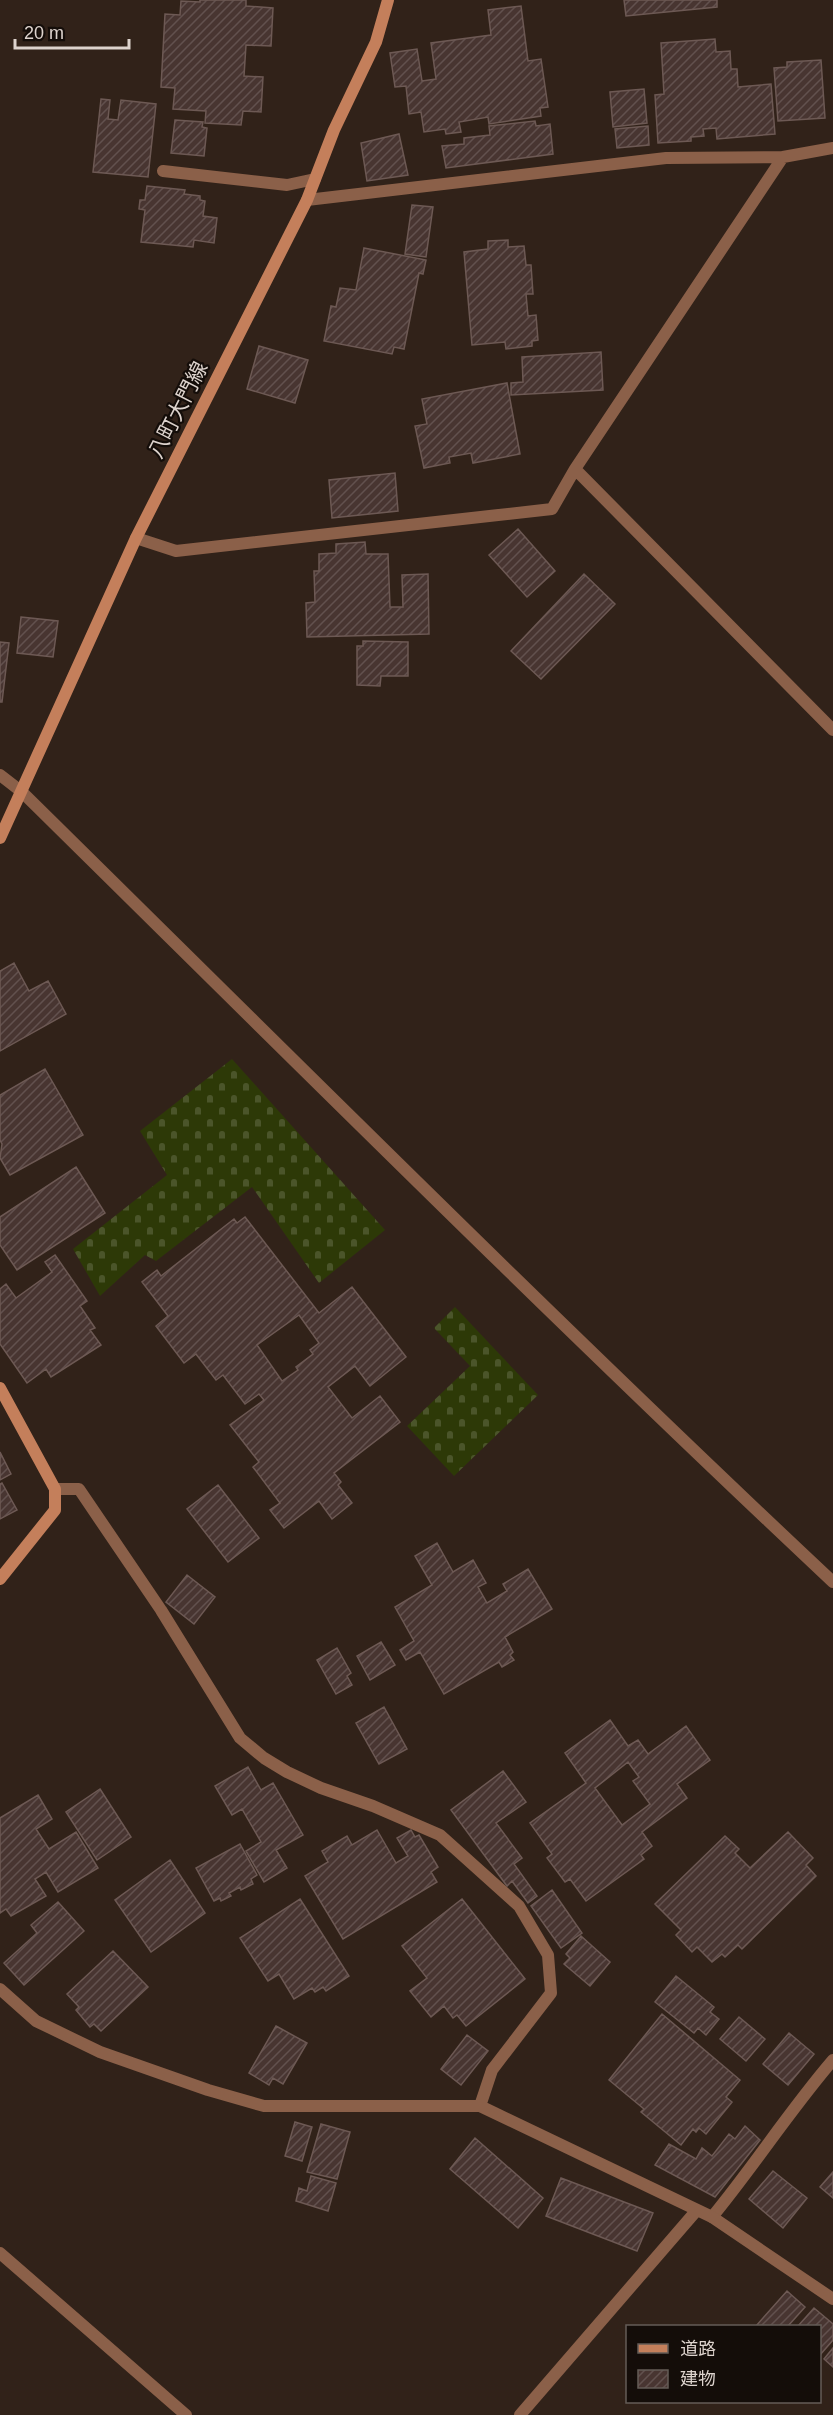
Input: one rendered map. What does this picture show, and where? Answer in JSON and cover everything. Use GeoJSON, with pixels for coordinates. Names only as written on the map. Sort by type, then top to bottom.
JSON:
{"type":"FeatureCollection","features":[{"type":"Feature","properties":{"kind":"main road","name":"八町大門線"},"geometry":{"type":"LineString","coordinates":[[0,838],[136,538],[307,200],[334,130],[376,42],[388,0]]}},
{"type":"Feature","properties":{"kind":"main road"},"geometry":{"type":"LineString","coordinates":[[0,1388],[55,1489],[55,1510],[0,1578]]}},
{"type":"Feature","properties":{"kind":"street"},"geometry":{"type":"LineString","coordinates":[[307,200],[666,158],[783,157],[833,148]]}},
{"type":"Feature","properties":{"kind":"street"},"geometry":{"type":"LineString","coordinates":[[136,538],[176,551],[552,509],[575,469],[783,157]]}},
{"type":"Feature","properties":{"kind":"street"},"geometry":{"type":"LineString","coordinates":[[163,171],[287,185],[315,179]]}},
{"type":"Feature","properties":{"kind":"street"},"geometry":{"type":"LineString","coordinates":[[575,469],[833,730]]}},
{"type":"Feature","properties":{"kind":"street"},"geometry":{"type":"LineString","coordinates":[[0,775],[22,792],[509,1271],[722,1478],[833,1582]]}},
{"type":"Feature","properties":{"kind":"street"},"geometry":{"type":"LineString","coordinates":[[55,1489],[79,1489],[161,1610],[240,1738],[264,1758],[287,1772],[321,1788],[373,1806],[441,1835],[519,1906],[548,1955],[551,1993],[492,2070],[480,2106]]}},
{"type":"Feature","properties":{"kind":"street"},"geometry":{"type":"LineString","coordinates":[[0,1989],[36,2021],[100,2052],[208,2090],[264,2106],[480,2106],[712,2217],[833,2299]]}},
{"type":"Feature","properties":{"kind":"street"},"geometry":{"type":"LineString","coordinates":[[712,2217],[744,2178],[808,2089],[833,2060]]}},
{"type":"Feature","properties":{"kind":"street"},"geometry":{"type":"LineString","coordinates":[[520,2415],[697,2210]]}},
{"type":"Feature","properties":{"kind":"street"},"geometry":{"type":"LineString","coordinates":[[0,2253],[186,2415]]}},
{"type":"Feature","properties":{"kind":"green space"},"geometry":{"type":"Polygon","coordinates":[[[232,1059],[385,1230],[319,1283],[252,1187],[156,1261],[145,1255],[100,1296],[73,1249],[167,1175],[140,1131],[232,1059]]]}},
{"type":"Feature","properties":{"kind":"green space"},"geometry":{"type":"Polygon","coordinates":[[[455,1307],[538,1395],[454,1476],[407,1426],[470,1366],[434,1328],[455,1307]]]}},
{"type":"Feature","properties":{"kind":"building"},"geometry":{"type":"Polygon","coordinates":[[[200,0],[246,0],[246,6],[273,8],[271,46],[246,45],[244,76],[263,77],[261,112],[243,111],[241,125],[205,123],[206,111],[173,109],[175,88],[161,87],[165,14],[180,15],[181,1],[200,2],[200,0]]]}},
{"type":"Feature","properties":{"kind":"building"},"geometry":{"type":"Polygon","coordinates":[[[624,0],[717,0],[717,7],[626,16],[624,0]]]}},
{"type":"Feature","properties":{"kind":"building"},"geometry":{"type":"Polygon","coordinates":[[[521,6],[528,61],[541,59],[548,107],[540,108],[541,116],[489,124],[488,117],[459,122],[461,132],[446,134],[445,129],[424,132],[421,112],[409,114],[406,86],[395,87],[390,53],[417,49],[422,81],[436,79],[431,43],[491,35],[488,10],[521,6]]]}},
{"type":"Feature","properties":{"kind":"building"},"geometry":{"type":"Polygon","coordinates":[[[715,39],[716,52],[730,51],[731,69],[737,69],[738,87],[771,84],[775,134],[717,139],[716,128],[703,129],[704,136],[691,137],[691,141],[658,143],[655,95],[664,94],[661,43],[715,39]]]}},
{"type":"Feature","properties":{"kind":"building"},"geometry":{"type":"Polygon","coordinates":[[[821,60],[825,118],[778,121],[774,68],[787,67],[787,62],[821,60]]]}},
{"type":"Feature","properties":{"kind":"building"},"geometry":{"type":"Polygon","coordinates":[[[644,89],[647,123],[613,127],[610,92],[644,89]]]}},
{"type":"Feature","properties":{"kind":"building"},"geometry":{"type":"Polygon","coordinates":[[[101,99],[110,100],[108,119],[118,120],[121,100],[156,104],[148,177],[93,172],[101,99]]]}},
{"type":"Feature","properties":{"kind":"building"},"geometry":{"type":"Polygon","coordinates":[[[175,120],[203,122],[202,127],[207,128],[204,156],[171,153],[175,120]]]}},
{"type":"Feature","properties":{"kind":"building"},"geometry":{"type":"Polygon","coordinates":[[[535,121],[536,126],[550,124],[553,154],[446,168],[442,146],[464,144],[464,138],[490,135],[489,126],[535,121]]]}},
{"type":"Feature","properties":{"kind":"building"},"geometry":{"type":"Polygon","coordinates":[[[648,126],[649,145],[617,148],[615,129],[648,126]]]}},
{"type":"Feature","properties":{"kind":"building"},"geometry":{"type":"Polygon","coordinates":[[[399,134],[408,175],[367,181],[361,143],[399,134]]]}},
{"type":"Feature","properties":{"kind":"building"},"geometry":{"type":"Polygon","coordinates":[[[147,186],[185,190],[184,194],[200,196],[200,200],[205,201],[203,216],[217,218],[214,243],[194,240],[193,247],[141,242],[145,210],[139,209],[140,200],[145,200],[147,186]]]}},
{"type":"Feature","properties":{"kind":"building"},"geometry":{"type":"Polygon","coordinates":[[[412,205],[433,207],[426,257],[405,254],[412,205]]]}},
{"type":"Feature","properties":{"kind":"building"},"geometry":{"type":"Polygon","coordinates":[[[508,240],[508,247],[524,246],[526,265],[531,265],[533,294],[526,294],[528,316],[536,315],[538,340],[532,341],[532,346],[506,349],[505,342],[472,345],[464,252],[488,249],[488,241],[508,240]]]}},
{"type":"Feature","properties":{"kind":"building"},"geometry":{"type":"Polygon","coordinates":[[[364,248],[426,260],[423,274],[419,273],[404,349],[394,347],[392,354],[324,341],[331,306],[336,307],[340,288],[356,290],[364,248]]]}},
{"type":"Feature","properties":{"kind":"building"},"geometry":{"type":"Polygon","coordinates":[[[259,346],[308,360],[295,403],[247,389],[259,346]]]}},
{"type":"Feature","properties":{"kind":"building"},"geometry":{"type":"Polygon","coordinates":[[[601,352],[603,390],[511,395],[511,383],[523,382],[522,357],[601,352]]]}},
{"type":"Feature","properties":{"kind":"building"},"geometry":{"type":"Polygon","coordinates":[[[507,383],[520,454],[473,463],[471,453],[449,457],[450,463],[424,468],[415,426],[427,424],[422,399],[507,383]]]}},
{"type":"Feature","properties":{"kind":"building"},"geometry":{"type":"Polygon","coordinates":[[[395,473],[398,511],[332,518],[329,480],[395,473]]]}},
{"type":"Feature","properties":{"kind":"building"},"geometry":{"type":"Polygon","coordinates":[[[518,529],[555,571],[527,597],[489,555],[518,529]]]}},
{"type":"Feature","properties":{"kind":"building"},"geometry":{"type":"Polygon","coordinates":[[[365,542],[366,554],[388,554],[390,607],[403,607],[402,575],[428,574],[429,634],[307,637],[306,603],[315,602],[314,571],[319,571],[319,554],[336,553],[336,544],[365,542]]]}},
{"type":"Feature","properties":{"kind":"building"},"geometry":{"type":"Polygon","coordinates":[[[584,574],[615,604],[541,679],[511,651],[584,574]]]}},
{"type":"Feature","properties":{"kind":"building"},"geometry":{"type":"Polygon","coordinates":[[[21,617],[58,621],[53,657],[17,653],[21,617]]]}},
{"type":"Feature","properties":{"kind":"building"},"geometry":{"type":"Polygon","coordinates":[[[363,641],[408,642],[408,676],[381,676],[380,686],[357,685],[357,646],[363,646],[363,641]]]}},
{"type":"Feature","properties":{"kind":"building"},"geometry":{"type":"Polygon","coordinates":[[[0,642],[9,643],[2,702],[0,702],[0,642]]]}},
{"type":"Feature","properties":{"kind":"building"},"geometry":{"type":"Polygon","coordinates":[[[14,963],[29,991],[48,981],[66,1014],[0,1051],[0,971],[14,963]]]}},
{"type":"Feature","properties":{"kind":"building"},"geometry":{"type":"Polygon","coordinates":[[[45,1069],[83,1135],[10,1175],[0,1158],[2,1144],[0,1140],[0,1095],[45,1069]]]}},
{"type":"Feature","properties":{"kind":"building"},"geometry":{"type":"Polygon","coordinates":[[[76,1167],[105,1213],[17,1270],[0,1245],[0,1217],[76,1167]]]}},
{"type":"Feature","properties":{"kind":"building"},"geometry":{"type":"Polygon","coordinates":[[[245,1217],[319,1313],[352,1287],[406,1357],[370,1386],[355,1366],[328,1387],[352,1418],[380,1396],[400,1422],[334,1473],[341,1482],[338,1485],[352,1503],[332,1519],[319,1501],[284,1528],[270,1510],[280,1503],[253,1467],[259,1462],[230,1425],[264,1400],[259,1394],[245,1404],[223,1375],[216,1380],[196,1354],[184,1363],[156,1326],[168,1316],[142,1282],[157,1270],[161,1276],[234,1219],[237,1223],[245,1217]],[[299,1315],[257,1345],[282,1381],[298,1370],[296,1367],[313,1354],[310,1350],[319,1343],[299,1315]]]}},
{"type":"Feature","properties":{"kind":"building"},"geometry":{"type":"Polygon","coordinates":[[[55,1255],[87,1301],[80,1306],[95,1328],[90,1330],[101,1345],[51,1377],[46,1369],[27,1383],[0,1344],[0,1289],[6,1284],[16,1298],[52,1272],[45,1262],[55,1255]]]}},
{"type":"Feature","properties":{"kind":"building"},"geometry":{"type":"Polygon","coordinates":[[[0,1452],[11,1474],[0,1480],[0,1452]]]}},
{"type":"Feature","properties":{"kind":"building"},"geometry":{"type":"Polygon","coordinates":[[[2,1483],[17,1510],[0,1519],[0,1484],[2,1483]]]}},
{"type":"Feature","properties":{"kind":"building"},"geometry":{"type":"Polygon","coordinates":[[[218,1485],[259,1538],[228,1562],[187,1509],[218,1485]]]}},
{"type":"Feature","properties":{"kind":"building"},"geometry":{"type":"Polygon","coordinates":[[[437,1543],[453,1572],[473,1560],[486,1583],[478,1587],[487,1603],[507,1591],[503,1584],[528,1569],[552,1609],[505,1637],[513,1652],[510,1655],[514,1660],[502,1667],[499,1662],[444,1694],[420,1652],[406,1660],[400,1650],[414,1641],[395,1607],[432,1585],[415,1556],[437,1543]]]}},
{"type":"Feature","properties":{"kind":"building"},"geometry":{"type":"Polygon","coordinates":[[[187,1575],[215,1597],[194,1624],[166,1602],[187,1575]]]}},
{"type":"Feature","properties":{"kind":"building"},"geometry":{"type":"Polygon","coordinates":[[[381,1642],[395,1665],[370,1680],[357,1656],[381,1642]]]}},
{"type":"Feature","properties":{"kind":"building"},"geometry":{"type":"Polygon","coordinates":[[[337,1648],[351,1673],[347,1676],[352,1685],[336,1694],[317,1660],[337,1648]]]}},
{"type":"Feature","properties":{"kind":"building"},"geometry":{"type":"Polygon","coordinates":[[[384,1707],[407,1749],[379,1764],[356,1723],[384,1707]]]}},
{"type":"Feature","properties":{"kind":"building"},"geometry":{"type":"Polygon","coordinates":[[[610,1720],[628,1746],[638,1740],[648,1754],[686,1726],[710,1760],[677,1784],[687,1798],[642,1832],[652,1846],[641,1855],[644,1859],[586,1901],[570,1879],[565,1882],[547,1858],[552,1854],[530,1823],[586,1783],[565,1753],[610,1720]],[[628,1762],[595,1788],[622,1825],[650,1804],[633,1781],[639,1777],[628,1762]]]}},
{"type":"Feature","properties":{"kind":"building"},"geometry":{"type":"Polygon","coordinates":[[[248,1767],[261,1790],[273,1783],[303,1835],[276,1850],[287,1868],[264,1882],[246,1851],[261,1842],[242,1809],[232,1815],[215,1786],[248,1767]]]}},
{"type":"Feature","properties":{"kind":"building"},"geometry":{"type":"Polygon","coordinates":[[[503,1771],[526,1802],[496,1823],[522,1858],[514,1864],[537,1896],[528,1903],[512,1881],[507,1886],[451,1810],[503,1771]]]}},
{"type":"Feature","properties":{"kind":"building"},"geometry":{"type":"Polygon","coordinates":[[[100,1789],[131,1837],[97,1860],[66,1812],[100,1789]]]}},
{"type":"Feature","properties":{"kind":"building"},"geometry":{"type":"Polygon","coordinates":[[[38,1795],[52,1819],[36,1829],[49,1849],[76,1832],[98,1868],[58,1892],[46,1872],[35,1879],[46,1896],[11,1916],[6,1909],[0,1913],[0,1818],[38,1795]]]}},
{"type":"Feature","properties":{"kind":"building"},"geometry":{"type":"Polygon","coordinates":[[[377,1830],[396,1863],[408,1856],[397,1838],[411,1830],[415,1837],[419,1835],[438,1867],[431,1872],[437,1882],[343,1939],[305,1876],[328,1862],[322,1851],[347,1836],[352,1845],[377,1830]]]}},
{"type":"Feature","properties":{"kind":"building"},"geometry":{"type":"Polygon","coordinates":[[[788,1832],[813,1858],[806,1865],[816,1876],[742,1949],[738,1945],[725,1957],[722,1954],[712,1962],[697,1947],[692,1952],[676,1935],[681,1930],[655,1904],[725,1836],[739,1849],[735,1853],[750,1868],[788,1832]]]}},
{"type":"Feature","properties":{"kind":"building"},"geometry":{"type":"Polygon","coordinates":[[[240,1844],[257,1875],[251,1879],[253,1884],[241,1890],[240,1887],[229,1893],[231,1896],[221,1901],[220,1898],[214,1901],[196,1868],[240,1844]]]}},
{"type":"Feature","properties":{"kind":"building"},"geometry":{"type":"Polygon","coordinates":[[[170,1860],[205,1913],[151,1952],[115,1900],[170,1860]]]}},
{"type":"Feature","properties":{"kind":"building"},"geometry":{"type":"Polygon","coordinates":[[[552,1890],[582,1933],[561,1948],[531,1906],[552,1890]]]}},
{"type":"Feature","properties":{"kind":"building"},"geometry":{"type":"Polygon","coordinates":[[[300,1899],[349,1976],[326,1991],[323,1987],[315,1992],[312,1988],[294,1999],[279,1974],[268,1981],[240,1938],[300,1899]]]}},
{"type":"Feature","properties":{"kind":"building"},"geometry":{"type":"Polygon","coordinates":[[[462,1899],[525,1979],[466,2026],[457,2015],[453,2018],[444,2006],[431,2017],[410,1991],[427,1978],[402,1946],[462,1899]]]}},
{"type":"Feature","properties":{"kind":"building"},"geometry":{"type":"Polygon","coordinates":[[[58,1902],[84,1931],[24,1985],[4,1963],[37,1933],[31,1925],[58,1902]]]}},
{"type":"Feature","properties":{"kind":"building"},"geometry":{"type":"Polygon","coordinates":[[[581,1936],[610,1962],[590,1986],[564,1964],[570,1958],[566,1954],[581,1936]]]}},
{"type":"Feature","properties":{"kind":"building"},"geometry":{"type":"Polygon","coordinates":[[[113,1951],[148,1987],[101,2031],[94,2024],[90,2027],[76,2010],[79,2007],[67,1994],[113,1951]]]}},
{"type":"Feature","properties":{"kind":"building"},"geometry":{"type":"Polygon","coordinates":[[[676,1976],[714,2007],[710,2012],[719,2019],[706,2035],[698,2028],[694,2033],[655,2002],[676,1976]]]}},
{"type":"Feature","properties":{"kind":"building"},"geometry":{"type":"Polygon","coordinates":[[[662,2014],[740,2080],[726,2097],[732,2102],[706,2134],[699,2128],[696,2132],[693,2129],[681,2145],[641,2112],[644,2109],[609,2080],[662,2014]]]}},
{"type":"Feature","properties":{"kind":"building"},"geometry":{"type":"Polygon","coordinates":[[[739,2017],[765,2039],[746,2061],[720,2039],[739,2017]]]}},
{"type":"Feature","properties":{"kind":"building"},"geometry":{"type":"Polygon","coordinates":[[[276,2026],[307,2043],[283,2084],[273,2078],[269,2085],[249,2073],[276,2026]]]}},
{"type":"Feature","properties":{"kind":"building"},"geometry":{"type":"Polygon","coordinates":[[[789,2033],[814,2054],[788,2085],[763,2064],[789,2033]]]}},
{"type":"Feature","properties":{"kind":"building"},"geometry":{"type":"Polygon","coordinates":[[[467,2035],[488,2051],[461,2085],[441,2069],[467,2035]]]}},
{"type":"Feature","properties":{"kind":"building"},"geometry":{"type":"Polygon","coordinates":[[[295,2122],[312,2127],[302,2161],[285,2156],[295,2122]]]}},
{"type":"Feature","properties":{"kind":"building"},"geometry":{"type":"Polygon","coordinates":[[[321,2124],[350,2132],[337,2179],[307,2172],[321,2124]]]}},
{"type":"Feature","properties":{"kind":"building"},"geometry":{"type":"Polygon","coordinates":[[[745,2126],[760,2140],[715,2197],[655,2165],[669,2144],[696,2159],[702,2148],[712,2156],[729,2134],[735,2139],[745,2126]]]}},
{"type":"Feature","properties":{"kind":"building"},"geometry":{"type":"Polygon","coordinates":[[[475,2138],[543,2198],[518,2228],[450,2169],[475,2138]]]}},
{"type":"Feature","properties":{"kind":"building"},"geometry":{"type":"Polygon","coordinates":[[[773,2171],[807,2198],[783,2228],[749,2199],[773,2171]]]}},
{"type":"Feature","properties":{"kind":"building"},"geometry":{"type":"Polygon","coordinates":[[[833,2172],[833,2198],[820,2187],[833,2172]]]}},
{"type":"Feature","properties":{"kind":"building"},"geometry":{"type":"Polygon","coordinates":[[[311,2176],[336,2183],[328,2211],[296,2201],[299,2188],[307,2191],[311,2176]]]}},
{"type":"Feature","properties":{"kind":"building"},"geometry":{"type":"Polygon","coordinates":[[[561,2178],[653,2213],[637,2251],[546,2216],[561,2178]]]}},
{"type":"Feature","properties":{"kind":"building"},"geometry":{"type":"Polygon","coordinates":[[[787,2291],[805,2307],[789,2325],[757,2325],[787,2291]]]}},
{"type":"Feature","properties":{"kind":"building"},"geometry":{"type":"Polygon","coordinates":[[[814,2308],[833,2324],[833,2340],[821,2354],[821,2325],[799,2325],[814,2308]]]}},
{"type":"Feature","properties":{"kind":"building"},"geometry":{"type":"Polygon","coordinates":[[[833,2348],[833,2367],[824,2359],[833,2348]]]}}]}
